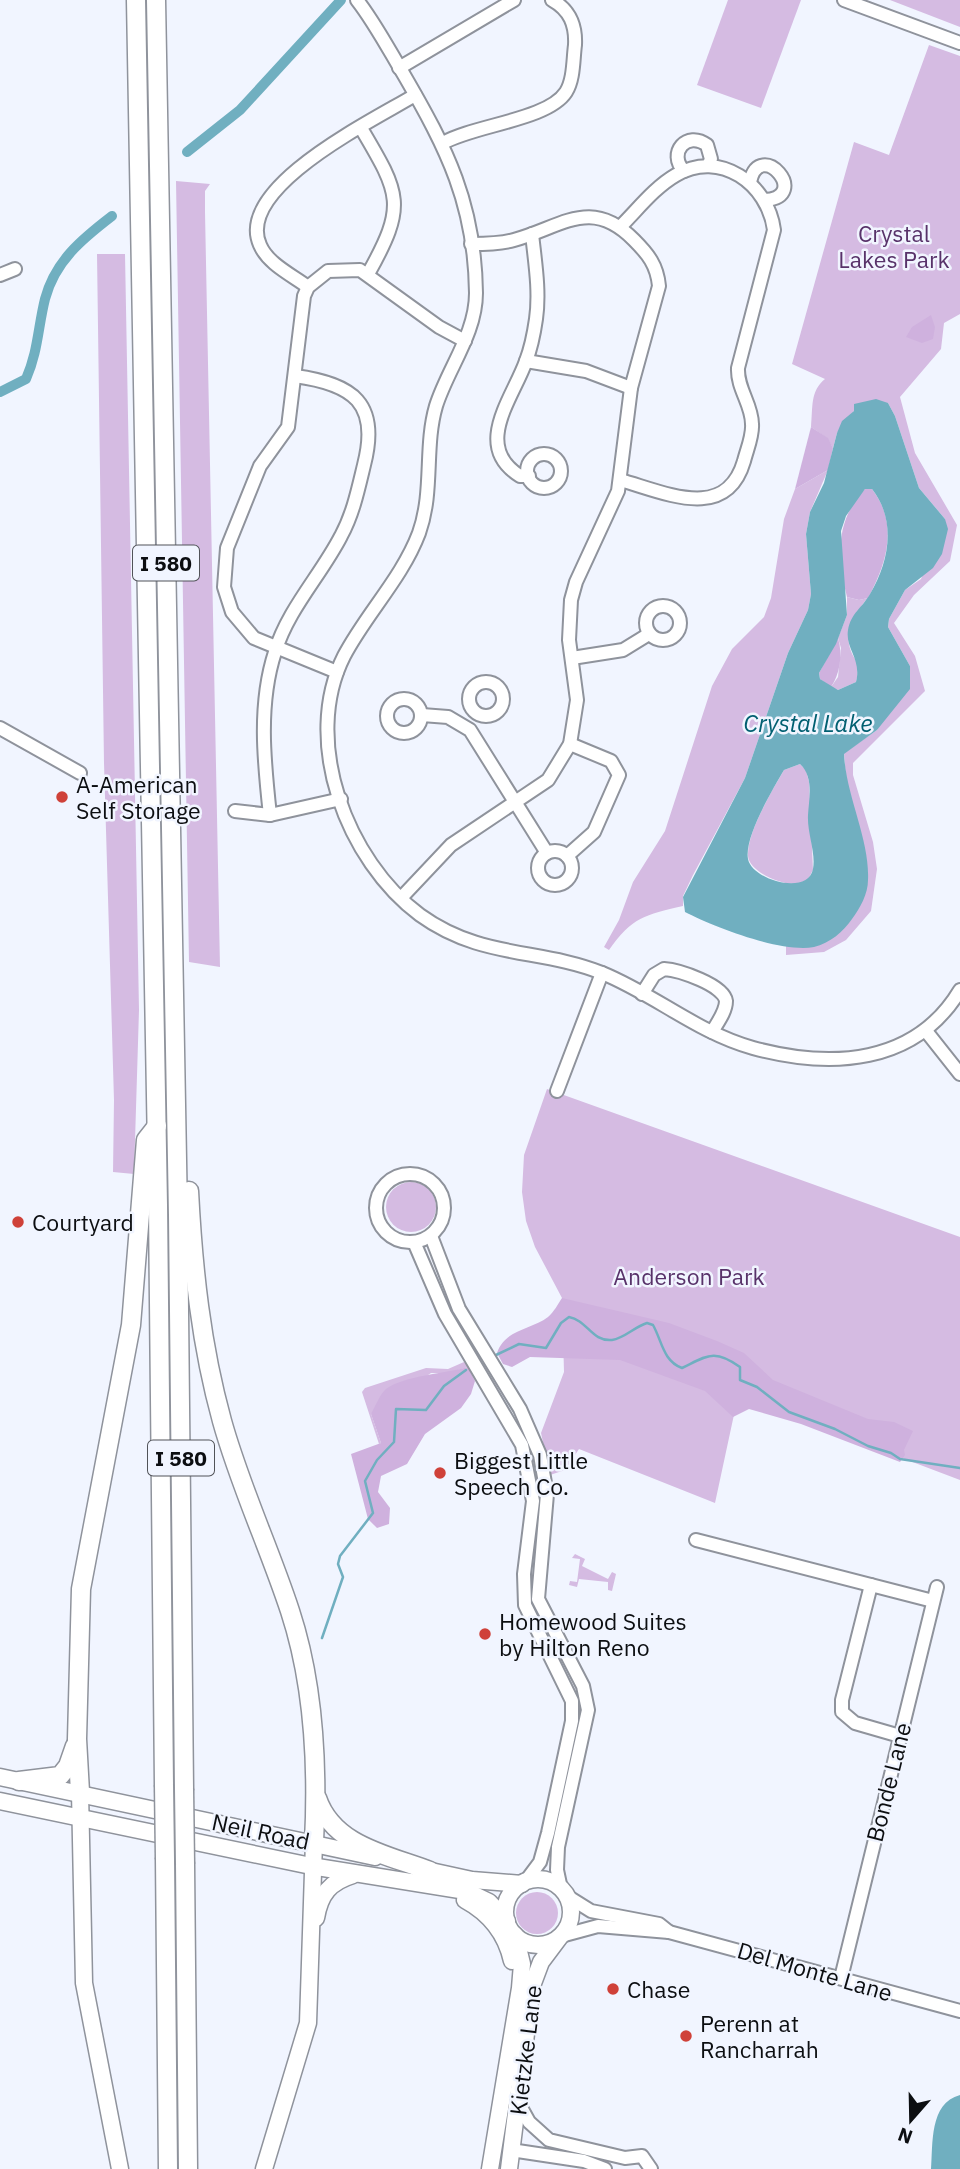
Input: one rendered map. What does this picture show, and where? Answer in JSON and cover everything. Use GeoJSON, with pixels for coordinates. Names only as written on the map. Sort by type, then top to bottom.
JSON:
{"type":"FeatureCollection","features":[{"type":"Feature","properties":{"kind":"highway","name":"I 580"},"geometry":{"type":"LineString","coordinates":[[136,0],[157,1126],[169,2169]]}},
{"type":"Feature","properties":{"kind":"highway","name":"I 580"},"geometry":{"type":"LineString","coordinates":[[156,0],[176,1126],[188,2169]]}},
{"type":"Feature","properties":{"kind":"highway"},"geometry":{"type":"LineString","coordinates":[[80,1792],[77,1739],[81,1589],[131,1325],[146,1140],[157,1126]]}},
{"type":"Feature","properties":{"kind":"highway"},"geometry":{"type":"LineString","coordinates":[[176,1126],[188,1167],[197,1301],[205,1351],[234,1460],[298,1639],[310,1705],[315,1791],[314,1842]]}},
{"type":"Feature","properties":{"kind":"highway"},"geometry":{"type":"LineString","coordinates":[[19,1781],[60,1776],[68,1766],[77,1739]]}},
{"type":"Feature","properties":{"kind":"highway"},"geometry":{"type":"LineString","coordinates":[[315,1791],[327,1819],[345,1837],[430,1871]]}},
{"type":"Feature","properties":{"kind":"main road","name":"Neil Road"},"geometry":{"type":"LineString","coordinates":[[0,1777],[314,1842],[472,1880],[523,1883]]}},
{"type":"Feature","properties":{"kind":"main road"},"geometry":{"type":"LineString","coordinates":[[80,1792],[85,1983],[120,2169]]}},
{"type":"Feature","properties":{"kind":"main road","name":"Neil Road"},"geometry":{"type":"LineString","coordinates":[[0,1801],[311,1866],[475,1894],[489,1902],[511,1928]]}},
{"type":"Feature","properties":{"kind":"main road"},"geometry":{"type":"LineString","coordinates":[[264,2169],[306,2032],[314,1842]]}},
{"type":"Feature","properties":{"kind":"main road"},"geometry":{"type":"LineString","coordinates":[[311,1953],[320,1899],[337,1880],[355,1874]]}},
{"type":"Feature","properties":{"kind":"main road"},"geometry":{"type":"LineString","coordinates":[[543,1880],[564,1893],[571,1916],[560,1937],[545,1944],[534,1945],[511,1928],[506,1905],[511,1895],[523,1883],[543,1880]]}},
{"type":"Feature","properties":{"kind":"main road"},"geometry":{"type":"LineString","coordinates":[[437,1889],[470,1902],[487,1915],[503,1936],[513,1970],[514,2014]]}},
{"type":"Feature","properties":{"kind":"main road","name":"Kietzke Lane"},"geometry":{"type":"LineString","coordinates":[[490,2169],[522,1975],[511,1928]]}},
{"type":"Feature","properties":{"kind":"main road","name":"Kietzke Lane"},"geometry":{"type":"LineString","coordinates":[[509,2169],[532,1986],[541,1962],[560,1937]]}},
{"type":"Feature","properties":{"kind":"street"},"geometry":{"type":"LineString","coordinates":[[357,0],[443,143],[461,189],[471,244],[475,301],[465,341],[442,391],[433,419],[427,500],[418,533],[337,672],[329,707],[328,744],[341,799],[359,844],[377,871],[401,898],[438,926],[477,945],[602,973],[712,1032],[765,1051],[844,1058],[879,1054],[926,1031],[951,1006],[960,990]]}},
{"type":"Feature","properties":{"kind":"street"},"geometry":{"type":"LineString","coordinates":[[399,68],[514,0]]}},
{"type":"Feature","properties":{"kind":"street"},"geometry":{"type":"LineString","coordinates":[[443,143],[471,130],[551,107],[566,92],[572,75],[575,28],[564,9],[552,0]]}},
{"type":"Feature","properties":{"kind":"street"},"geometry":{"type":"LineString","coordinates":[[844,0],[960,43]]}},
{"type":"Feature","properties":{"kind":"street"},"geometry":{"type":"LineString","coordinates":[[308,287],[276,265],[263,251],[257,234],[259,213],[294,172],[415,95]]}},
{"type":"Feature","properties":{"kind":"street"},"geometry":{"type":"LineString","coordinates":[[361,128],[387,172],[395,196],[390,232],[368,274]]}},
{"type":"Feature","properties":{"kind":"street"},"geometry":{"type":"LineString","coordinates":[[684,171],[679,165],[678,151],[681,145],[695,139],[707,145],[711,152],[708,166]]}},
{"type":"Feature","properties":{"kind":"street"},"geometry":{"type":"LineString","coordinates":[[621,226],[669,180],[684,171],[708,166],[733,172],[750,182],[765,200],[773,220],[774,239],[738,368],[738,383],[750,411],[752,428],[737,478],[716,496],[695,500],[621,480]]}},
{"type":"Feature","properties":{"kind":"street"},"geometry":{"type":"LineString","coordinates":[[750,182],[754,171],[760,167],[774,167],[780,172],[784,186],[782,192],[777,198],[765,200]]}},
{"type":"Feature","properties":{"kind":"street"},"geometry":{"type":"LineString","coordinates":[[401,898],[452,845],[548,780],[570,744],[577,716],[569,619],[571,600],[582,568],[612,508],[621,480],[631,388],[659,286],[654,262],[621,226],[601,217],[580,217],[502,243],[471,244]]}},
{"type":"Feature","properties":{"kind":"street"},"geometry":{"type":"LineString","coordinates":[[528,476],[520,476],[505,462],[497,432],[526,361],[538,299],[532,234]]}},
{"type":"Feature","properties":{"kind":"street"},"geometry":{"type":"LineString","coordinates":[[0,275],[15,269]]}},
{"type":"Feature","properties":{"kind":"street"},"geometry":{"type":"LineString","coordinates":[[337,672],[275,649],[254,638],[239,622],[227,599],[223,574],[227,548],[260,466],[288,427],[301,306],[308,287],[321,275],[339,269],[368,274],[439,327],[465,341]]}},
{"type":"Feature","properties":{"kind":"street"},"geometry":{"type":"LineString","coordinates":[[526,361],[586,371],[631,388]]}},
{"type":"Feature","properties":{"kind":"street"},"geometry":{"type":"LineString","coordinates":[[270,815],[264,695],[275,649],[285,627],[345,529],[358,491],[370,438],[366,415],[348,390],[328,381],[295,376]]}},
{"type":"Feature","properties":{"kind":"street"},"geometry":{"type":"LineString","coordinates":[[572,658],[623,650],[649,634]]}},
{"type":"Feature","properties":{"kind":"street"},"geometry":{"type":"LineString","coordinates":[[465,725],[475,712]]}},
{"type":"Feature","properties":{"kind":"street"},"geometry":{"type":"LineString","coordinates":[[422,715],[448,717],[465,725],[547,853]]}},
{"type":"Feature","properties":{"kind":"street"},"geometry":{"type":"LineString","coordinates":[[0,728],[80,773]]}},
{"type":"Feature","properties":{"kind":"street"},"geometry":{"type":"LineString","coordinates":[[567,856],[594,832],[619,775],[611,761],[570,744]]}},
{"type":"Feature","properties":{"kind":"street"},"geometry":{"type":"LineString","coordinates":[[235,811],[255,816],[270,815],[341,799]]}},
{"type":"Feature","properties":{"kind":"street"},"geometry":{"type":"LineString","coordinates":[[560,852],[567,856],[572,866],[569,879],[551,885],[540,877],[538,870],[547,853],[560,852]]}},
{"type":"Feature","properties":{"kind":"street"},"geometry":{"type":"LineString","coordinates":[[642,994],[654,975],[664,969],[713,985],[724,994],[726,1002],[712,1032]]}},
{"type":"Feature","properties":{"kind":"street"},"geometry":{"type":"LineString","coordinates":[[557,1091],[602,973]]}},
{"type":"Feature","properties":{"kind":"street"},"geometry":{"type":"LineString","coordinates":[[926,1031],[960,1074]]}},
{"type":"Feature","properties":{"kind":"street"},"geometry":{"type":"LineString","coordinates":[[419,1175],[439,1189],[444,1198],[443,1219],[430,1236],[414,1242],[397,1240],[386,1233],[376,1217],[378,1195],[390,1180],[399,1176],[419,1175]]}},
{"type":"Feature","properties":{"kind":"street"},"geometry":{"type":"LineString","coordinates":[[430,1236],[459,1309],[529,1425],[545,1479],[547,1508],[538,1576],[538,1600],[583,1686],[588,1710],[558,1847],[557,1870],[564,1893]]}},
{"type":"Feature","properties":{"kind":"street"},"geometry":{"type":"LineString","coordinates":[[414,1242],[445,1314],[522,1445],[533,1501],[524,1574],[525,1605],[572,1701],[572,1721],[548,1833],[540,1862],[523,1883]]}},
{"type":"Feature","properties":{"kind":"street"},"geometry":{"type":"LineString","coordinates":[[696,1540],[933,1601]]}},
{"type":"Feature","properties":{"kind":"street"},"geometry":{"type":"LineString","coordinates":[[871,1585],[842,1700],[842,1712],[855,1723],[900,1736]]}},
{"type":"Feature","properties":{"kind":"street","name":"Bonde Lane"},"geometry":{"type":"LineString","coordinates":[[841,1978],[937,1587]]}},
{"type":"Feature","properties":{"kind":"street","name":"Del Monte Lane"},"geometry":{"type":"LineString","coordinates":[[564,1893],[591,1911],[659,1924],[669,1932]]}},
{"type":"Feature","properties":{"kind":"street","name":"Del Monte Lane"},"geometry":{"type":"LineString","coordinates":[[560,1937],[598,1926],[669,1932],[960,2011]]}},
{"type":"Feature","properties":{"kind":"street"},"geometry":{"type":"LineString","coordinates":[[519,2104],[529,2122],[549,2140],[621,2163],[642,2157],[651,2169]]}},
{"type":"Feature","properties":{"kind":"street"},"geometry":{"type":"LineString","coordinates":[[512,2150],[584,2161],[606,2169]]}},
{"type":"Feature","properties":{"kind":"green space"},"geometry":{"type":"Polygon","coordinates":[[[728,0],[801,0],[761,108],[697,85],[728,0]]]}},
{"type":"Feature","properties":{"kind":"green space"},"geometry":{"type":"Polygon","coordinates":[[[890,0],[960,0],[960,27],[890,0]]]}},
{"type":"Feature","properties":{"kind":"green space","name":"Crystal Lakes Park"},"geometry":{"type":"Polygon","coordinates":[[[929,45],[960,56],[960,314],[944,323],[941,349],[900,397],[915,453],[957,525],[950,561],[914,595],[894,623],[915,656],[925,691],[853,763],[853,775],[873,842],[877,869],[871,911],[846,940],[824,952],[786,955],[786,945],[795,946],[864,846],[846,780],[844,753],[877,730],[910,666],[888,627],[889,619],[905,590],[921,579],[945,519],[919,488],[895,416],[888,403],[854,411],[837,433],[833,448],[827,438],[811,427],[815,394],[825,379],[792,364],[854,142],[889,155],[929,45]]]}},
{"type":"Feature","properties":{"kind":"green space"},"geometry":{"type":"Polygon","coordinates":[[[176,181],[210,184],[205,191],[205,212],[220,967],[189,962],[176,181]]]}},
{"type":"Feature","properties":{"kind":"green space"},"geometry":{"type":"Polygon","coordinates":[[[97,254],[125,254],[139,1010],[134,1174],[113,1172],[114,1100],[104,763],[97,254]]]}},
{"type":"Feature","properties":{"kind":"green space"},"geometry":{"type":"Polygon","coordinates":[[[828,470],[810,512],[806,534],[811,594],[808,610],[788,653],[745,778],[693,875],[683,896],[683,906],[640,919],[625,930],[609,950],[604,947],[619,920],[633,882],[665,831],[712,686],[732,649],[764,617],[771,598],[784,519],[795,489],[828,470]]]}},
{"type":"Feature","properties":{"kind":"green space"},"geometry":{"type":"Polygon","coordinates":[[[847,597],[859,600],[868,598],[854,620],[849,639],[850,650],[857,664],[856,682],[838,690],[831,687],[838,677],[841,648],[838,638],[847,615],[847,597]]]}},
{"type":"Feature","properties":{"kind":"green space"},"geometry":{"type":"Polygon","coordinates":[[[800,764],[806,770],[809,782],[813,870],[807,880],[793,884],[764,875],[750,863],[748,856],[756,824],[773,789],[784,770],[800,764]]]}},
{"type":"Feature","properties":{"kind":"green space","name":"Anderson Park"},"geometry":{"type":"Polygon","coordinates":[[[547,1089],[960,1237],[960,1480],[738,1396],[715,1503],[579,1449],[565,1470],[550,1475],[541,1433],[564,1372],[562,1298],[535,1247],[526,1221],[522,1192],[524,1155],[547,1089]]]}},
{"type":"Feature","properties":{"kind":"green space"},"geometry":{"type":"Polygon","coordinates":[[[411,1182],[429,1189],[436,1207],[429,1225],[411,1232],[393,1225],[386,1207],[393,1189],[411,1182]]]}},
{"type":"Feature","properties":{"kind":"green space"},"geometry":{"type":"Polygon","coordinates":[[[464,1362],[468,1367],[448,1373],[431,1373],[371,1414],[381,1443],[379,1444],[362,1392],[365,1388],[426,1368],[448,1369],[464,1362]]]}},
{"type":"Feature","properties":{"kind":"green space"},"geometry":{"type":"Polygon","coordinates":[[[575,1554],[585,1559],[582,1566],[608,1579],[612,1572],[616,1574],[612,1591],[608,1590],[608,1582],[579,1579],[577,1587],[569,1585],[570,1581],[577,1582],[580,1559],[572,1558],[575,1554]]]}},
{"type":"Feature","properties":{"kind":"green space"},"geometry":{"type":"Polygon","coordinates":[[[537,1892],[552,1898],[558,1913],[552,1928],[537,1934],[522,1928],[516,1913],[522,1898],[537,1892]]]}},
{"type":"Feature","properties":{"kind":"shaded area"},"geometry":{"type":"Polygon","coordinates":[[[931,315],[935,327],[933,339],[922,343],[906,337],[912,327],[931,315]]]}},
{"type":"Feature","properties":{"kind":"shaded area"},"geometry":{"type":"Polygon","coordinates":[[[811,427],[828,438],[833,448],[828,470],[795,489],[811,427]]]}},
{"type":"Feature","properties":{"kind":"shaded area"},"geometry":{"type":"Polygon","coordinates":[[[865,489],[872,489],[880,502],[888,530],[885,557],[875,585],[868,598],[859,600],[847,597],[840,554],[843,527],[848,513],[865,489]]]}},
{"type":"Feature","properties":{"kind":"shaded area"},"geometry":{"type":"Polygon","coordinates":[[[838,638],[840,664],[831,687],[820,679],[819,673],[838,638]]]}},
{"type":"Feature","properties":{"kind":"shaded area"},"geometry":{"type":"Polygon","coordinates":[[[562,1298],[669,1323],[744,1353],[773,1380],[868,1419],[894,1422],[913,1431],[904,1450],[905,1455],[900,1462],[801,1424],[749,1409],[733,1417],[705,1391],[620,1360],[530,1357],[512,1367],[503,1364],[497,1353],[506,1339],[548,1317],[562,1298]]]}},
{"type":"Feature","properties":{"kind":"shaded area"},"geometry":{"type":"Polygon","coordinates":[[[468,1367],[475,1381],[471,1394],[461,1408],[425,1434],[407,1464],[381,1476],[378,1492],[390,1508],[389,1524],[377,1528],[368,1519],[351,1454],[381,1443],[371,1414],[380,1397],[386,1389],[403,1381],[468,1367]]]}},
{"type":"Feature","properties":{"kind":"water","name":"Crystal Lake"},"geometry":{"type":"Polygon","coordinates":[[[876,399],[888,403],[895,416],[919,488],[945,519],[948,529],[942,554],[933,568],[905,590],[889,619],[888,627],[910,666],[910,689],[877,730],[844,754],[868,865],[865,896],[840,933],[820,945],[800,948],[766,943],[713,925],[685,912],[683,897],[745,778],[788,653],[808,610],[811,594],[806,534],[810,512],[824,483],[837,433],[842,421],[854,411],[854,404],[876,399]],[[865,489],[846,516],[841,531],[847,615],[836,644],[819,673],[820,679],[838,690],[856,682],[857,667],[849,643],[848,630],[852,619],[877,582],[888,542],[885,514],[880,501],[872,489],[865,489]],[[800,764],[784,770],[760,813],[750,838],[748,859],[752,867],[769,879],[780,882],[801,882],[809,877],[813,869],[808,822],[809,781],[800,764]]]}},
{"type":"Feature","properties":{"kind":"water"},"geometry":{"type":"Polygon","coordinates":[[[960,2095],[960,2169],[931,2169],[933,2137],[938,2116],[950,2099],[960,2095]]]}},
{"type":"Feature","properties":{"kind":"waterway"},"geometry":{"type":"LineString","coordinates":[[187,152],[240,110],[341,0]]}},
{"type":"Feature","properties":{"kind":"waterway"},"geometry":{"type":"LineString","coordinates":[[0,392],[26,379],[45,299],[55,273],[80,242],[112,216]]}},
{"type":"Feature","properties":{"kind":"waterway"},"geometry":{"type":"LineString","coordinates":[[496,1355],[519,1344],[546,1348],[561,1323],[569,1317],[605,1340],[617,1339],[647,1323],[653,1325],[671,1361],[682,1368],[704,1357],[723,1357],[740,1367],[740,1380],[757,1387],[789,1412],[835,1429],[900,1459],[960,1468]]}},
{"type":"Feature","properties":{"kind":"waterway"},"geometry":{"type":"LineString","coordinates":[[322,1638],[343,1577],[338,1564],[340,1556],[373,1513],[365,1481],[377,1460],[394,1442],[396,1409],[426,1410],[444,1386],[466,1370]]}},
{"type":"Feature","properties":{"kind":"place","name":"A-American Self Storage"},"geometry":{"type":"Point","coordinates":[62,797]}},
{"type":"Feature","properties":{"kind":"place","name":"Courtyard"},"geometry":{"type":"Point","coordinates":[18,1222]}},
{"type":"Feature","properties":{"kind":"place","name":"Biggest Little Speech Co."},"geometry":{"type":"Point","coordinates":[440,1473]}},
{"type":"Feature","properties":{"kind":"place","name":"Homewood Suites by Hilton Reno"},"geometry":{"type":"Point","coordinates":[485,1634]}},
{"type":"Feature","properties":{"kind":"place","name":"Chase"},"geometry":{"type":"Point","coordinates":[613,1989]}},
{"type":"Feature","properties":{"kind":"place","name":"Perenn at Rancharrah"},"geometry":{"type":"Point","coordinates":[686,2036]}}]}
